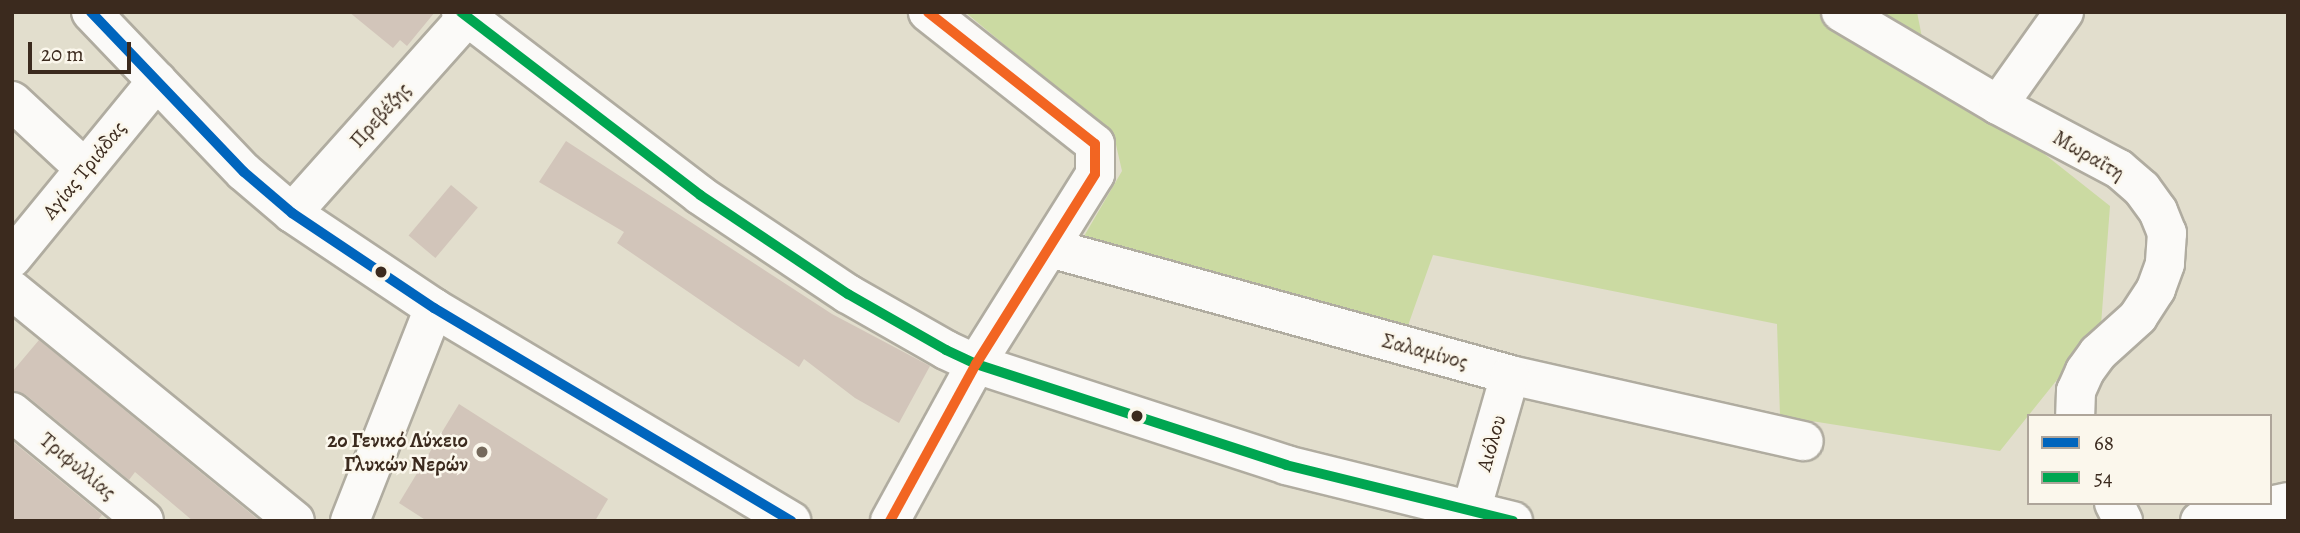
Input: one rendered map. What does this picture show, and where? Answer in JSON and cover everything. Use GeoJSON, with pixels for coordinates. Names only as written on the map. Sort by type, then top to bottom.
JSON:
{"type":"FeatureCollection","features":[{"type":"Feature","properties":{"kind":"street"},"geometry":{"type":"LineString","coordinates":[[91,12],[244,172],[292,213],[434,308],[791,521]]}},
{"type":"Feature","properties":{"kind":"street"},"geometry":{"type":"LineString","coordinates":[[890,521],[976,364],[1095,174],[1095,144],[928,12]]}},
{"type":"Feature","properties":{"kind":"street","name":"Μωραΐτη"},"geometry":{"type":"LineString","coordinates":[[1841,12],[1998,104],[2119,169],[2142,188],[2158,211],[2167,233],[2165,264],[2156,289],[2138,317],[2098,353],[2085,371],[2076,391],[2075,414]]}},
{"type":"Feature","properties":{"kind":"street"},"geometry":{"type":"LineString","coordinates":[[1998,104],[2064,12]]}},
{"type":"Feature","properties":{"kind":"street"},"geometry":{"type":"LineString","coordinates":[[464,15],[721,210],[848,294],[919,337],[976,364],[1286,465],[1513,521]]}},
{"type":"Feature","properties":{"kind":"street","name":"Πρεβέζης"},"geometry":{"type":"LineString","coordinates":[[292,213],[464,15]]}},
{"type":"Feature","properties":{"kind":"street","name":"Αγίας Τριάδας"},"geometry":{"type":"LineString","coordinates":[[12,258],[157,81]]}},
{"type":"Feature","properties":{"kind":"street"},"geometry":{"type":"LineString","coordinates":[[12,101],[85,168]]}},
{"type":"Feature","properties":{"kind":"street","name":"Σαλαμίνος"},"geometry":{"type":"LineString","coordinates":[[1050,248],[1510,375],[1804,441]]}},
{"type":"Feature","properties":{"kind":"street"},"geometry":{"type":"LineString","coordinates":[[12,290],[295,521]]}},
{"type":"Feature","properties":{"kind":"street"},"geometry":{"type":"LineString","coordinates":[[350,521],[434,308]]}},
{"type":"Feature","properties":{"kind":"street","name":"Αιόλου"},"geometry":{"type":"LineString","coordinates":[[1471,512],[1510,375]]}},
{"type":"Feature","properties":{"kind":"street","name":"Τριφυλλίας"},"geometry":{"type":"LineString","coordinates":[[12,412],[144,521]]}},
{"type":"Feature","properties":{"kind":"street"},"geometry":{"type":"LineString","coordinates":[[2200,521],[2288,502]]}},
{"type":"Feature","properties":{"kind":"street"},"geometry":{"type":"LineString","coordinates":[[2115,505],[2123,521]]}},
{"type":"Feature","properties":{"kind":"green space"},"geometry":{"type":"Polygon","coordinates":[[[965,12],[1917,12],[1932,88],[2014,130],[2110,206],[2101,325],[2000,451],[1780,416],[1777,324],[1433,255],[1405,334],[1083,238],[1122,171],[1114,136],[965,12]]]}},
{"type":"Feature","properties":{"kind":"building"},"geometry":{"type":"Polygon","coordinates":[[[349,12],[435,12],[407,46],[400,40],[393,48],[349,12]]]}},
{"type":"Feature","properties":{"kind":"building"},"geometry":{"type":"Polygon","coordinates":[[[566,141],[832,314],[930,366],[899,423],[855,398],[804,359],[799,367],[617,243],[624,232],[539,182],[566,141]]]}},
{"type":"Feature","properties":{"kind":"building"},"geometry":{"type":"Polygon","coordinates":[[[451,185],[478,207],[435,258],[409,236],[451,185]]]}},
{"type":"Feature","properties":{"kind":"building"},"geometry":{"type":"Polygon","coordinates":[[[39,340],[260,521],[193,521],[135,472],[129,480],[26,395],[12,391],[12,372],[39,340]]]}},
{"type":"Feature","properties":{"kind":"building","name":"2ο Γενικό Λύκειο Γλυκών Νερών"},"geometry":{"type":"Polygon","coordinates":[[[459,404],[608,499],[595,521],[427,521],[399,503],[459,404]]]}},
{"type":"Feature","properties":{"kind":"building"},"geometry":{"type":"Polygon","coordinates":[[[12,441],[102,515],[97,521],[12,521],[12,441]]]}},
{"type":"Feature","properties":{"kind":"transit line","name":"68"},"geometry":{"type":"LineString","coordinates":[[91,12],[244,172],[292,213],[434,308],[791,521]]}},
{"type":"Feature","properties":{"kind":"transit line","name":"54"},"geometry":{"type":"LineString","coordinates":[[461,12],[700,195],[848,294],[946,350],[976,364],[1286,465],[1513,521]]}},
{"type":"Feature","properties":{"kind":"transit line"},"geometry":{"type":"LineString","coordinates":[[890,521],[976,364],[1095,174],[1095,144],[928,12]]}},
{"type":"Feature","properties":{"kind":"place","name":"2ο Γενικό Λύκειο Γλυκών Νερών"},"geometry":{"type":"Point","coordinates":[482,452]}}]}
